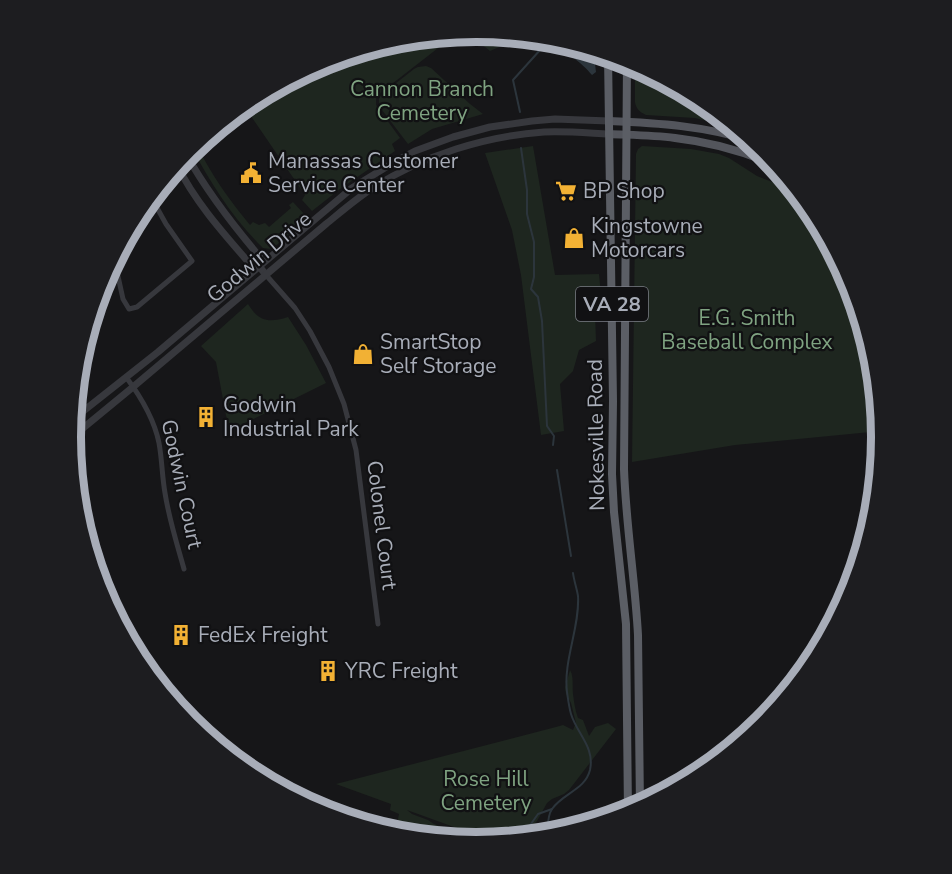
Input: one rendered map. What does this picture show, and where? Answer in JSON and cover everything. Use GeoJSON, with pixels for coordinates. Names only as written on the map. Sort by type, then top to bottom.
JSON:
{"type":"FeatureCollection","features":[{"type":"Feature","properties":{"kind":"highway","name":"Nokesville Road"},"geometry":{"type":"LineString","coordinates":[[608,65],[612,474],[626,624],[628,802]]}},
{"type":"Feature","properties":{"kind":"highway","name":"Nokesville Road"},"geometry":{"type":"LineString","coordinates":[[627,72],[624,470],[637,608],[640,796]]}},
{"type":"Feature","properties":{"kind":"main road","name":"Godwin Drive"},"geometry":{"type":"LineString","coordinates":[[609,121],[690,127],[730,135]]}},
{"type":"Feature","properties":{"kind":"main road","name":"Godwin Drive"},"geometry":{"type":"LineString","coordinates":[[609,134],[697,141],[733,149],[754,157]]}},
{"type":"Feature","properties":{"kind":"street","name":"Godwin Drive"},"geometry":{"type":"LineString","coordinates":[[82,412],[352,188],[378,171],[416,151],[476,130],[555,119],[609,121]]}},
{"type":"Feature","properties":{"kind":"street","name":"Godwin Drive"},"geometry":{"type":"LineString","coordinates":[[81,430],[357,200],[386,180],[444,153],[521,134],[569,132],[609,134]]}},
{"type":"Feature","properties":{"kind":"street"},"geometry":{"type":"LineString","coordinates":[[416,151],[421,162]]}},
{"type":"Feature","properties":{"kind":"street"},"geometry":{"type":"LineString","coordinates":[[192,164],[229,221],[260,257],[259,266],[266,275]]}},
{"type":"Feature","properties":{"kind":"street"},"geometry":{"type":"LineString","coordinates":[[182,174],[196,198],[251,265],[259,266]]}},
{"type":"Feature","properties":{"kind":"street"},"geometry":{"type":"LineString","coordinates":[[117,273],[123,299],[129,309],[137,307],[192,261],[156,206]]}},
{"type":"Feature","properties":{"kind":"street","name":"Colonel Court"},"geometry":{"type":"LineString","coordinates":[[266,275],[307,325],[344,404],[356,450],[378,624]]}},
{"type":"Feature","properties":{"kind":"street","name":"Godwin Court"},"geometry":{"type":"LineString","coordinates":[[126,377],[149,411],[155,426],[169,514],[184,569]]}},
{"type":"Feature","properties":{"kind":"green space"},"geometry":{"type":"Polygon","coordinates":[[[478,42],[508,43],[490,51],[478,42]]]}},
{"type":"Feature","properties":{"kind":"green space"},"geometry":{"type":"Polygon","coordinates":[[[444,43],[379,94],[376,99],[376,105],[400,138],[392,144],[395,151],[312,211],[302,200],[305,195],[250,114],[301,83],[349,63],[374,55],[444,43]]]}},
{"type":"Feature","properties":{"kind":"green space","name":"Cannon Branch Cemetery"},"geometry":{"type":"Polygon","coordinates":[[[426,66],[483,114],[432,129],[408,144],[379,106],[379,99],[414,69],[426,66]]]}},
{"type":"Feature","properties":{"kind":"green space"},"geometry":{"type":"Polygon","coordinates":[[[635,76],[674,95],[716,124],[695,118],[646,115],[637,108],[635,76]]]}},
{"type":"Feature","properties":{"kind":"green space"},"geometry":{"type":"Polygon","coordinates":[[[533,146],[555,275],[599,274],[602,305],[595,313],[596,341],[579,350],[573,371],[560,384],[564,431],[541,435],[521,275],[512,230],[485,153],[533,146]]]}},
{"type":"Feature","properties":{"kind":"green space","name":"E.G. Smith Baseball Complex"},"geometry":{"type":"Polygon","coordinates":[[[642,146],[691,149],[719,154],[757,176],[779,185],[818,240],[850,310],[858,335],[868,385],[871,432],[735,445],[632,462],[636,154],[642,146]]]}},
{"type":"Feature","properties":{"kind":"green space"},"geometry":{"type":"Polygon","coordinates":[[[201,154],[221,186],[250,225],[253,222],[259,225],[265,223],[269,227],[291,208],[289,205],[293,202],[305,215],[305,220],[272,249],[263,248],[242,226],[215,188],[197,158],[201,154]]]}},
{"type":"Feature","properties":{"kind":"green space"},"geometry":{"type":"Polygon","coordinates":[[[248,304],[260,318],[275,320],[288,317],[326,383],[229,431],[216,362],[201,346],[248,304]]]}},
{"type":"Feature","properties":{"kind":"green space","name":"Rose Hill Cemetery"},"geometry":{"type":"Polygon","coordinates":[[[570,670],[576,712],[578,718],[583,720],[589,736],[595,727],[608,723],[616,729],[569,790],[547,803],[530,829],[513,830],[514,827],[510,830],[467,832],[407,810],[452,831],[397,824],[399,814],[390,810],[391,804],[336,784],[563,725],[573,730],[576,723],[565,688],[570,670]]]}},
{"type":"Feature","properties":{"kind":"shaded area"},"geometry":{"type":"Polygon","coordinates":[[[558,51],[589,58],[595,64],[596,72],[592,75],[577,60],[558,51]]]}},
{"type":"Feature","properties":{"kind":"waterway"},"geometry":{"type":"LineString","coordinates":[[520,112],[513,80],[541,49]]}},
{"type":"Feature","properties":{"kind":"waterway"},"geometry":{"type":"LineString","coordinates":[[521,148],[527,190],[527,214],[534,242],[534,277],[531,289],[538,297],[542,321],[547,426],[554,436],[553,445]]}},
{"type":"Feature","properties":{"kind":"waterway"},"geometry":{"type":"LineString","coordinates":[[557,470],[571,556]]}},
{"type":"Feature","properties":{"kind":"waterway"},"geometry":{"type":"LineString","coordinates":[[548,825],[552,809],[584,782],[591,762],[588,747],[571,714],[567,692],[567,668],[578,608],[573,573]]}},
{"type":"Feature","properties":{"kind":"waterway"},"geometry":{"type":"LineString","coordinates":[[527,829],[538,814],[552,809]]}},
{"type":"Feature","properties":{"kind":"place","name":"Manassas Customer Service Center"},"geometry":{"type":"Point","coordinates":[251,173]}},
{"type":"Feature","properties":{"kind":"place","name":"BP Shop"},"geometry":{"type":"Point","coordinates":[566,191]}},
{"type":"Feature","properties":{"kind":"place","name":"Kingstowne Motorcars"},"geometry":{"type":"Point","coordinates":[574,238]}},
{"type":"Feature","properties":{"kind":"place","name":"SmartStop Self Storage"},"geometry":{"type":"Point","coordinates":[363,354]}},
{"type":"Feature","properties":{"kind":"place","name":"Godwin Industrial Park"},"geometry":{"type":"Point","coordinates":[206,417]}},
{"type":"Feature","properties":{"kind":"place","name":"FedEx Freight"},"geometry":{"type":"Point","coordinates":[181,635]}},
{"type":"Feature","properties":{"kind":"place","name":"YRC Freight"},"geometry":{"type":"Point","coordinates":[328,671]}}]}
